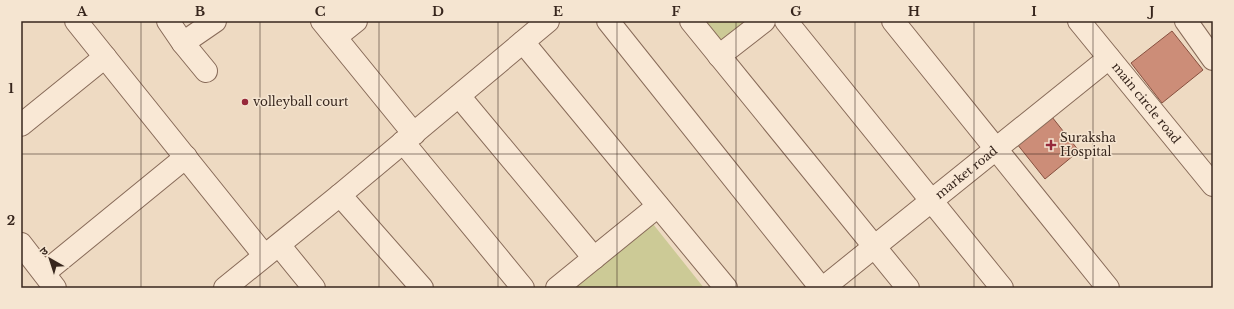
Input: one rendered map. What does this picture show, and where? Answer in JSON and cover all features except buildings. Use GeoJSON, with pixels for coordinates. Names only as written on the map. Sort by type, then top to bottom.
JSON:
{"type":"FeatureCollection","features":[{"type":"Feature","properties":{"kind":"street"},"geometry":{"type":"LineString","coordinates":[[76,21],[186,157],[271,250],[314,288]]}},
{"type":"Feature","properties":{"kind":"street"},"geometry":{"type":"LineString","coordinates":[[168,21],[183,43],[206,71]]}},
{"type":"Feature","properties":{"kind":"street"},"geometry":{"type":"LineString","coordinates":[[183,43],[215,21]]}},
{"type":"Feature","properties":{"kind":"street"},"geometry":{"type":"LineString","coordinates":[[356,21],[329,29],[408,138],[523,288]]}},
{"type":"Feature","properties":{"kind":"street"},"geometry":{"type":"LineString","coordinates":[[225,288],[340,195],[548,21]]}},
{"type":"Feature","properties":{"kind":"street"},"geometry":{"type":"LineString","coordinates":[[608,21],[822,288]]}},
{"type":"Feature","properties":{"kind":"street"},"geometry":{"type":"LineString","coordinates":[[691,21],[908,288]]}},
{"type":"Feature","properties":{"kind":"street"},"geometry":{"type":"LineString","coordinates":[[719,56],[764,21]]}},
{"type":"Feature","properties":{"kind":"street"},"geometry":{"type":"LineString","coordinates":[[786,21],[1002,288]]}},
{"type":"Feature","properties":{"kind":"street"},"geometry":{"type":"LineString","coordinates":[[893,21],[1108,288]]}},
{"type":"Feature","properties":{"kind":"street","name":"main circle road"},"geometry":{"type":"LineString","coordinates":[[1079,21],[1213,184]]}},
{"type":"Feature","properties":{"kind":"street"},"geometry":{"type":"LineString","coordinates":[[1186,21],[1213,59]]}},
{"type":"Feature","properties":{"kind":"street"},"geometry":{"type":"LineString","coordinates":[[523,42],[726,288]]}},
{"type":"Feature","properties":{"kind":"street"},"geometry":{"type":"LineString","coordinates":[[21,125],[105,57]]}},
{"type":"Feature","properties":{"kind":"street","name":"market road"},"geometry":{"type":"LineString","coordinates":[[822,288],[1109,58]]}},
{"type":"Feature","properties":{"kind":"street"},"geometry":{"type":"LineString","coordinates":[[459,96],[594,258]]}},
{"type":"Feature","properties":{"kind":"street"},"geometry":{"type":"LineString","coordinates":[[21,244],[49,280],[186,157]]}},
{"type":"Feature","properties":{"kind":"street"},"geometry":{"type":"LineString","coordinates":[[340,195],[422,288]]}},
{"type":"Feature","properties":{"kind":"street"},"geometry":{"type":"LineString","coordinates":[[557,288],[658,206]]}},
{"type":"Feature","properties":{"kind":"shaded area"},"geometry":{"type":"Polygon","coordinates":[[[704,21],[747,21],[722,42],[704,21]]]}},
{"type":"Feature","properties":{"kind":"shaded area"},"geometry":{"type":"Polygon","coordinates":[[[653,224],[704,288],[573,288],[653,224]]]}},
{"type":"Feature","properties":{"kind":"place","name":"volleyball court"},"geometry":{"type":"Point","coordinates":[245,102]}},
{"type":"Feature","properties":{"kind":"place","name":"Suraksha Hospital"},"geometry":{"type":"Point","coordinates":[1051,145]}}]}
